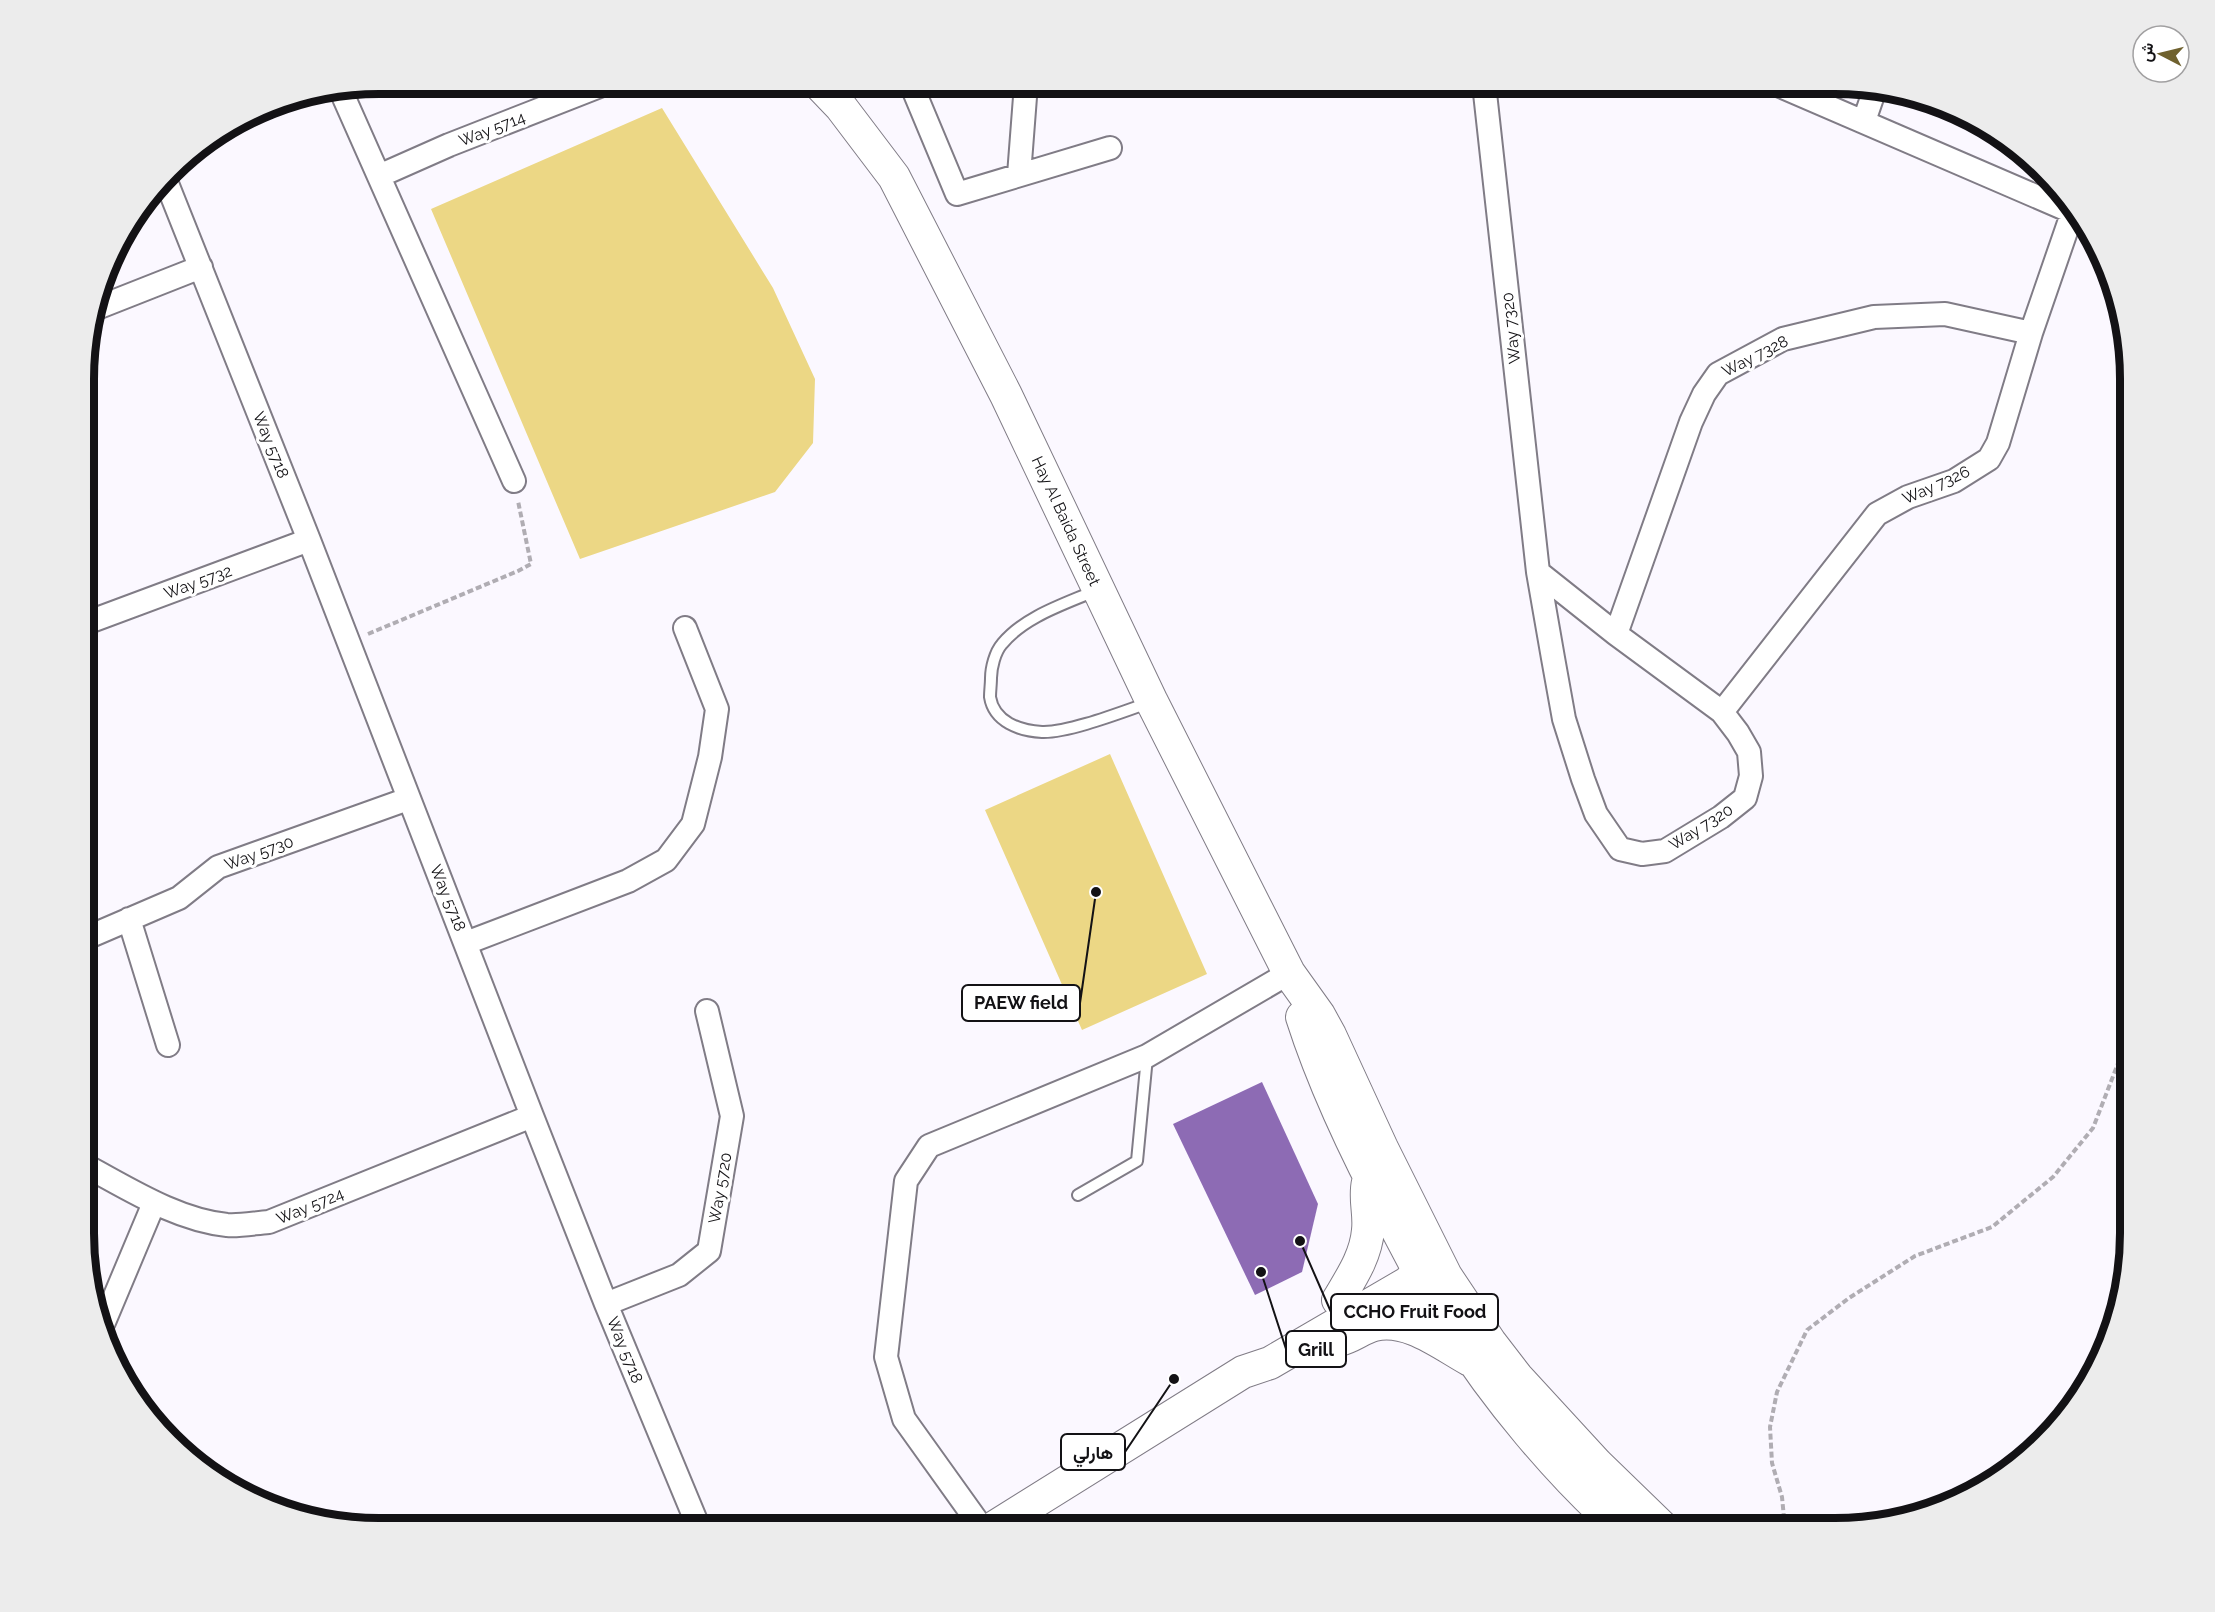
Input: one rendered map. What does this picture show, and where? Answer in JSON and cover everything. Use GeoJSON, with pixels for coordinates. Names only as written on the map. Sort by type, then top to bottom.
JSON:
{"type":"FeatureCollection","features":[{"type":"Feature","properties":{"kind":"main road","name":"Hay Al Baida Street"},"geometry":{"type":"LineString","coordinates":[[829,94],[894,177],[1006,395],[1152,702],[1289,973]]}},
{"type":"Feature","properties":{"kind":"main road"},"geometry":{"type":"LineString","coordinates":[[1289,973],[1312,1049],[1369,1178],[1426,1262],[1536,1400],[1653,1518]]}},
{"type":"Feature","properties":{"kind":"main road"},"geometry":{"type":"LineString","coordinates":[[1289,973],[1325,1025],[1426,1262],[1451,1327],[1501,1398],[1586,1495],[1610,1518]]}},
{"type":"Feature","properties":{"kind":"main road"},"geometry":{"type":"LineString","coordinates":[[1338,1300],[1361,1259],[1366,1243],[1368,1218],[1366,1195],[1369,1178]]}},
{"type":"Feature","properties":{"kind":"main road"},"geometry":{"type":"LineString","coordinates":[[1243,1372],[1275,1340],[1394,1264],[1426,1262]]}},
{"type":"Feature","properties":{"kind":"main road"},"geometry":{"type":"LineString","coordinates":[[1009,1518],[1243,1372],[1269,1363],[1409,1282],[1426,1262]]}},
{"type":"Feature","properties":{"kind":"main road"},"geometry":{"type":"LineString","coordinates":[[1315,1336],[1337,1340],[1347,1338],[1372,1326],[1384,1323],[1398,1324],[1412,1328],[1475,1363]]}},
{"type":"Feature","properties":{"kind":"street","name":"Way 5714"},"geometry":{"type":"LineString","coordinates":[[379,176],[449,145],[579,94]]}},
{"type":"Feature","properties":{"kind":"street"},"geometry":{"type":"LineString","coordinates":[[915,94],[957,194],[1110,148]]}},
{"type":"Feature","properties":{"kind":"street"},"geometry":{"type":"LineString","coordinates":[[1019,175],[1025,94]]}},
{"type":"Feature","properties":{"kind":"street","name":"Way 7320"},"geometry":{"type":"LineString","coordinates":[[1485,94],[1538,572],[1564,719],[1596,814],[1620,849],[1642,854],[1665,851],[1721,817],[1745,798],[1752,776],[1749,752],[1722,712],[1616,634],[1538,572]]}},
{"type":"Feature","properties":{"kind":"street"},"geometry":{"type":"LineString","coordinates":[[1800,94],[2064,209]]}},
{"type":"Feature","properties":{"kind":"street"},"geometry":{"type":"LineString","coordinates":[[343,97],[514,481]]}},
{"type":"Feature","properties":{"kind":"street"},"geometry":{"type":"LineString","coordinates":[[1864,121],[1872,97]]}},
{"type":"Feature","properties":{"kind":"street","name":"Way 5718"},"geometry":{"type":"LineString","coordinates":[[169,187],[309,540],[606,1304],[695,1518]]}},
{"type":"Feature","properties":{"kind":"street","name":"Way 7326"},"geometry":{"type":"LineString","coordinates":[[1722,712],[1877,514],[1908,497],[1954,481],[1989,459],[1998,443],[2070,216]]}},
{"type":"Feature","properties":{"kind":"street"},"geometry":{"type":"LineString","coordinates":[[104,305],[201,267]]}},
{"type":"Feature","properties":{"kind":"street","name":"Way 7328"},"geometry":{"type":"LineString","coordinates":[[1616,634],[1691,422],[1704,394],[1718,374],[1783,339],[1874,317],[1945,314],[2031,333]]}},
{"type":"Feature","properties":{"kind":"street","name":"Way 5732"},"geometry":{"type":"LineString","coordinates":[[94,620],[309,540]]}},
{"type":"Feature","properties":{"kind":"street"},"geometry":{"type":"LineString","coordinates":[[466,943],[628,881],[666,860],[693,824],[710,757],[717,709],[685,628]]}},
{"type":"Feature","properties":{"kind":"street","name":"Way 5730"},"geometry":{"type":"LineString","coordinates":[[94,935],[179,898],[218,867],[408,799]]}},
{"type":"Feature","properties":{"kind":"street"},"geometry":{"type":"LineString","coordinates":[[129,919],[168,1045]]}},
{"type":"Feature","properties":{"kind":"street"},"geometry":{"type":"LineString","coordinates":[[975,1518],[904,1419],[886,1357],[906,1181],[929,1146],[1147,1056],[1289,973]]}},
{"type":"Feature","properties":{"kind":"street","name":"Way 5720"},"geometry":{"type":"LineString","coordinates":[[606,1304],[679,1275],[709,1251],[732,1116],[707,1011]]}},
{"type":"Feature","properties":{"kind":"street","name":"Way 5724"},"geometry":{"type":"LineString","coordinates":[[94,1170],[154,1203],[191,1216],[227,1225],[269,1222],[532,1116]]}},
{"type":"Feature","properties":{"kind":"street"},"geometry":{"type":"LineString","coordinates":[[107,1316],[154,1203]]}},
{"type":"Feature","properties":{"kind":"lane"},"geometry":{"type":"LineString","coordinates":[[1098,589],[1040,615],[1019,628],[1000,645],[991,670],[990,697],[995,711],[1011,726],[1043,732],[1072,727],[1152,702]]}},
{"type":"Feature","properties":{"kind":"lane"},"geometry":{"type":"LineString","coordinates":[[1078,1195],[1137,1161],[1147,1056]]}},
{"type":"Feature","properties":{"kind":"path"},"geometry":{"type":"LineString","coordinates":[[348,642],[531,564],[514,481]]}},
{"type":"Feature","properties":{"kind":"path"},"geometry":{"type":"LineString","coordinates":[[1784,1518],[1782,1497],[1772,1462],[1770,1427],[1777,1392],[1807,1330],[1849,1298],[1915,1256],[1992,1227],[2053,1177],[2093,1128],[2120,1058]]}},
{"type":"Feature","properties":{"kind":"shaded area"},"geometry":{"type":"Polygon","coordinates":[[[662,108],[773,288],[815,379],[813,443],[775,492],[580,559],[431,209],[662,108]]]}},
{"type":"Feature","properties":{"kind":"shaded area"},"geometry":{"type":"Polygon","coordinates":[[[1110,754],[1207,974],[1082,1030],[985,810],[1110,754]]]}},
{"type":"Feature","properties":{"kind":"building"},"geometry":{"type":"Polygon","coordinates":[[[1262,1082],[1318,1204],[1302,1272],[1255,1295],[1173,1124],[1262,1082]]]}},
{"type":"Feature","properties":{"kind":"place","name":"PAEW field"},"geometry":{"type":"Point","coordinates":[1096,892]}},
{"type":"Feature","properties":{"kind":"place","name":"CCHO Fruit Food"},"geometry":{"type":"Point","coordinates":[1300,1241]}},
{"type":"Feature","properties":{"kind":"place","name":"Grill"},"geometry":{"type":"Point","coordinates":[1261,1272]}},
{"type":"Feature","properties":{"kind":"place","name":"هارلي"},"geometry":{"type":"Point","coordinates":[1174,1379]}}]}
